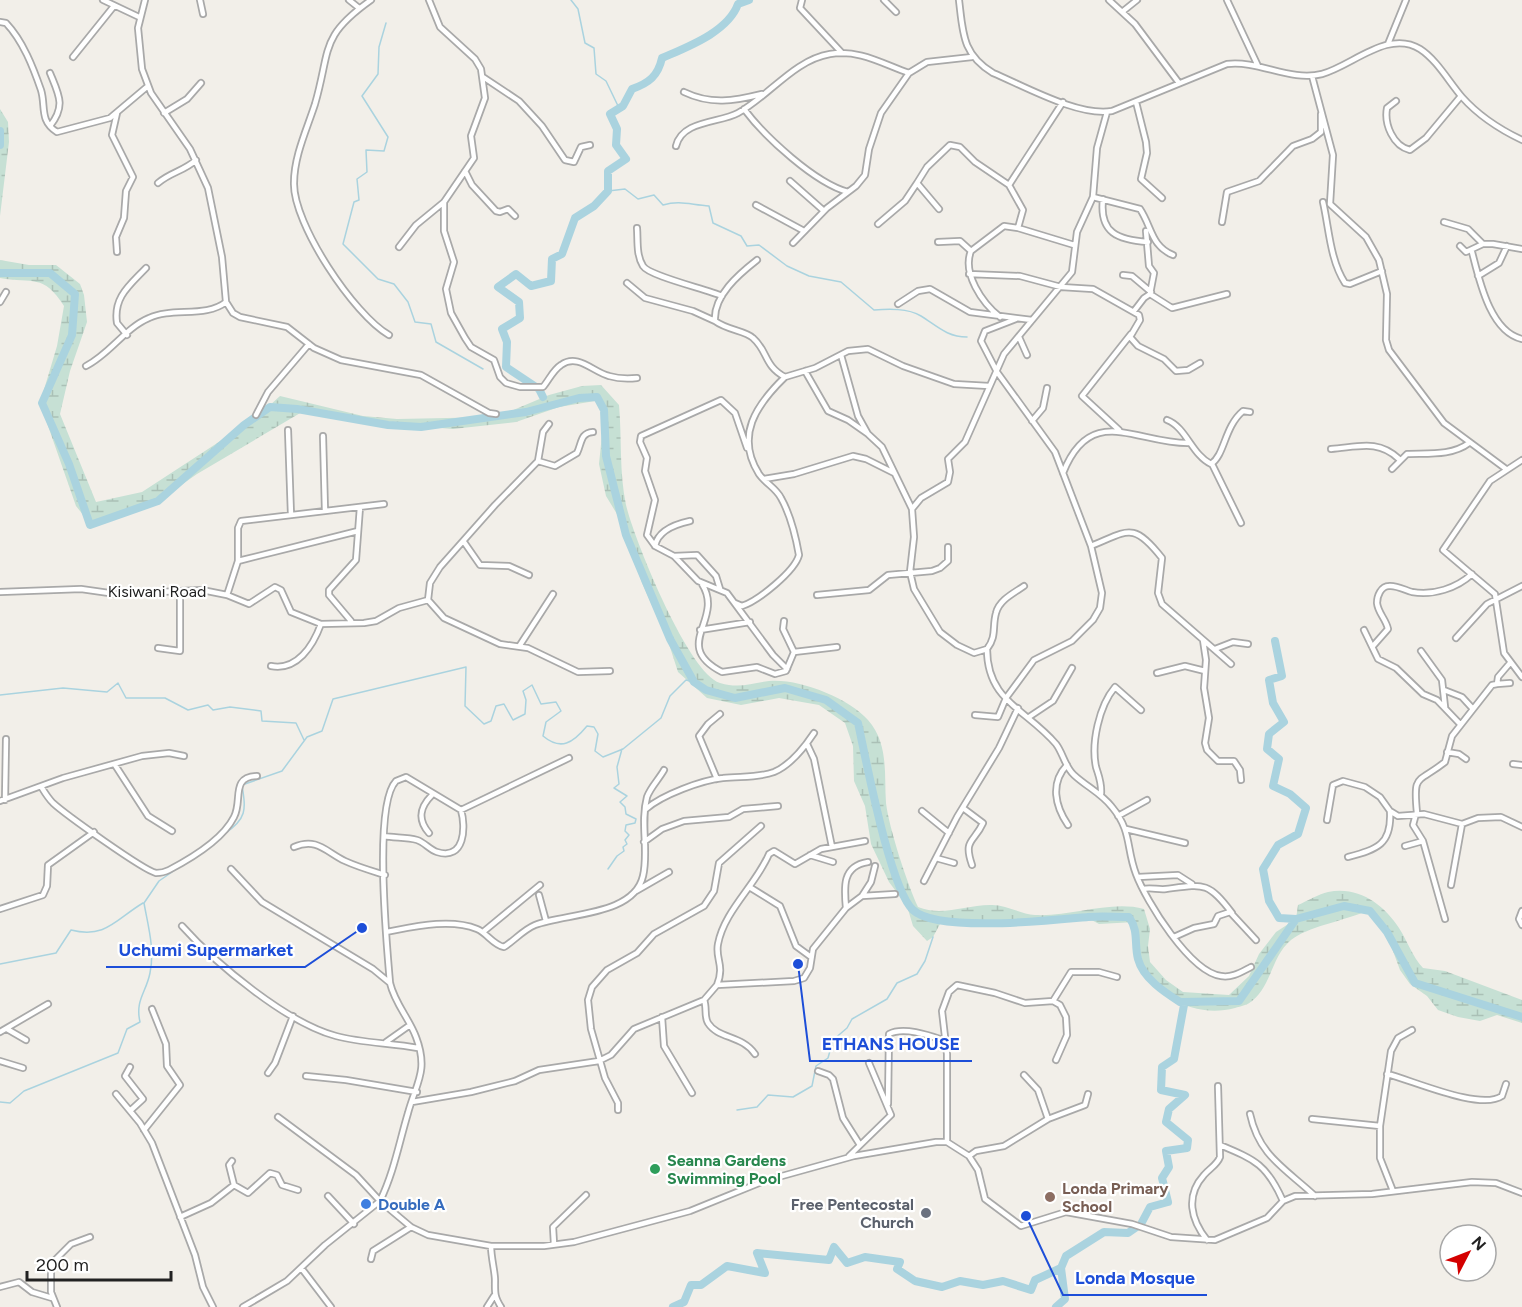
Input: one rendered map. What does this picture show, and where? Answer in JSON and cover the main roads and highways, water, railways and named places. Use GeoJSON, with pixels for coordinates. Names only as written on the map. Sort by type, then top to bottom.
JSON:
{"type":"FeatureCollection","features":[{"type":"Feature","properties":{"kind":"waterway"},"geometry":{"type":"LineString","coordinates":[[571,0],[578,9],[585,43],[594,48],[596,74],[606,81],[619,108]]}},
{"type":"Feature","properties":{"kind":"waterway"},"geometry":{"type":"LineString","coordinates":[[543,397],[539,389],[506,367],[507,342],[502,329],[520,318],[519,302],[498,287],[516,274],[531,286],[551,281],[552,259],[562,254],[575,218],[594,206],[608,191],[608,171],[626,159],[616,145],[617,129],[610,114],[623,106],[632,89],[652,78],[662,58],[706,37],[725,23],[738,4],[749,0]]}},
{"type":"Feature","properties":{"kind":"waterway"},"geometry":{"type":"LineString","coordinates":[[386,23],[379,47],[378,74],[362,96],[388,137],[384,151],[366,150],[367,172],[357,179],[359,200],[354,202],[343,244],[378,279],[394,284],[408,302],[415,322],[431,324],[436,342],[483,369]]}},
{"type":"Feature","properties":{"kind":"waterway"},"geometry":{"type":"LineString","coordinates":[[0,131],[0,145]]}},
{"type":"Feature","properties":{"kind":"waterway"},"geometry":{"type":"LineString","coordinates":[[608,191],[625,189],[638,199],[654,195],[663,205],[680,203],[709,206],[713,223],[741,236],[747,246],[759,245],[787,266],[809,276],[841,282],[874,310],[904,310],[921,316],[948,333],[967,337]]}},
{"type":"Feature","properties":{"kind":"waterway"},"geometry":{"type":"LineString","coordinates":[[0,273],[50,273],[75,294],[72,335],[42,403],[69,464],[90,525],[158,501],[244,425],[270,407],[297,409],[388,425],[421,427],[526,412],[579,398],[597,397],[604,410],[606,456],[626,535],[670,639],[694,682],[706,690],[735,698],[785,688],[826,700],[858,723],[888,851],[904,897],[913,910],[926,917],[970,923],[1129,917],[1135,932],[1138,959],[1144,972],[1161,989],[1180,1002],[1239,1001],[1296,919],[1344,906],[1370,911],[1387,932],[1415,983],[1522,1017]]}},
{"type":"Feature","properties":{"kind":"waterway"},"geometry":{"type":"LineString","coordinates":[[1275,641],[1282,676],[1269,680],[1273,703],[1284,722],[1269,734],[1267,749],[1279,759],[1273,786],[1290,794],[1306,808],[1298,834],[1278,845],[1263,869],[1269,901],[1279,918],[1296,919]]}},
{"type":"Feature","properties":{"kind":"waterway"},"geometry":{"type":"LineString","coordinates":[[224,834],[237,824],[243,813],[242,785],[282,771],[307,737],[322,731],[333,699],[466,667],[465,706],[484,724],[491,721],[496,706],[504,704],[513,720],[525,714],[526,700],[523,691],[532,685],[541,704],[556,702],[561,711],[546,722],[543,736],[549,741],[561,744],[572,741],[587,726],[594,727],[598,734],[595,751],[603,757],[623,749],[661,718],[670,696],[686,680],[694,682]]}},
{"type":"Feature","properties":{"kind":"waterway"},"geometry":{"type":"LineString","coordinates":[[0,695],[63,688],[107,692],[118,683],[126,698],[165,698],[188,710],[208,705],[213,710],[230,707],[261,711],[262,721],[296,723],[304,740]]}},
{"type":"Feature","properties":{"kind":"waterway"},"geometry":{"type":"LineString","coordinates":[[608,869],[617,856],[624,851],[623,847],[627,844],[625,840],[629,835],[625,831],[626,825],[635,823],[636,819],[626,814],[625,807],[620,802],[627,796],[614,788],[619,784],[617,767],[622,749]]}},
{"type":"Feature","properties":{"kind":"waterway"},"geometry":{"type":"LineString","coordinates":[[0,1102],[10,1103],[24,1091],[118,1053],[127,1029],[140,1022],[140,1002],[150,973],[151,946],[144,903],[159,881],[211,845]]}},
{"type":"Feature","properties":{"kind":"waterway"},"geometry":{"type":"LineString","coordinates":[[0,964],[56,953],[71,930],[83,932],[102,930],[143,903]]}},
{"type":"Feature","properties":{"kind":"waterway"},"geometry":{"type":"LineString","coordinates":[[737,1110],[757,1107],[768,1095],[793,1097],[812,1086],[816,1066],[828,1058],[833,1040],[847,1028],[852,1019],[887,999],[897,983],[917,974],[925,961],[933,937]]}},
{"type":"Feature","properties":{"kind":"waterway"},"geometry":{"type":"LineString","coordinates":[[1056,1307],[1065,1299],[1061,1268],[1066,1256],[1104,1232],[1128,1233],[1141,1224],[1150,1207],[1168,1202],[1162,1178],[1169,1167],[1166,1151],[1187,1148],[1188,1140],[1166,1122],[1169,1109],[1185,1095],[1161,1090],[1162,1067],[1174,1059],[1184,1005]]}},
{"type":"Feature","properties":{"kind":"waterway"},"geometry":{"type":"LineString","coordinates":[[673,1307],[684,1302],[691,1285],[701,1285],[727,1266],[765,1273],[757,1253],[829,1260],[834,1247],[847,1263],[865,1257],[900,1262],[897,1269],[915,1281],[942,1287],[960,1281],[983,1285],[1003,1281],[1031,1290],[1035,1280],[1061,1268]]}},
{"type":"Feature","properties":{"kind":"place","name":"Uchumi Supermarket"},"geometry":{"type":"Point","coordinates":[362,928]}},
{"type":"Feature","properties":{"kind":"place","name":"ETHANS HOUSE"},"geometry":{"type":"Point","coordinates":[798,964]}},
{"type":"Feature","properties":{"kind":"place","name":"Seanna Gardens Swimming Pool"},"geometry":{"type":"Point","coordinates":[655,1169]}},
{"type":"Feature","properties":{"kind":"place","name":"Londa Primary School"},"geometry":{"type":"Point","coordinates":[1050,1197]}},
{"type":"Feature","properties":{"kind":"place","name":"Double A"},"geometry":{"type":"Point","coordinates":[366,1204]}},
{"type":"Feature","properties":{"kind":"place","name":"Free Pentecostal Church"},"geometry":{"type":"Point","coordinates":[926,1213]}},
{"type":"Feature","properties":{"kind":"place","name":"Londa Mosque"},"geometry":{"type":"Point","coordinates":[1026,1216]}}]}
